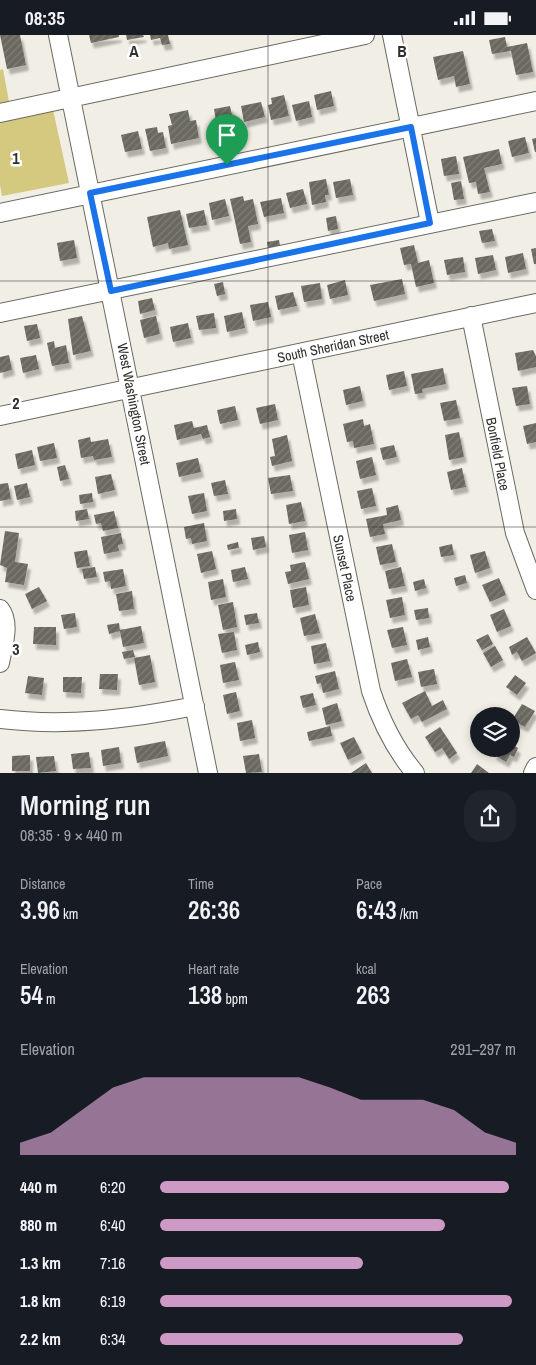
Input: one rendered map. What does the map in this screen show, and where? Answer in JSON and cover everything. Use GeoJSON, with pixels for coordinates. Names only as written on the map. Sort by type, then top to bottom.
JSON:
{"type":"FeatureCollection","features":[{"type":"Feature","properties":{"kind":"street","name":"West Washington Street"},"geometry":{"type":"LineString","coordinates":[[58,35],[208,773]]}},
{"type":"Feature","properties":{"kind":"street"},"geometry":{"type":"LineString","coordinates":[[0,113],[365,35]]}},
{"type":"Feature","properties":{"kind":"street"},"geometry":{"type":"LineString","coordinates":[[392,35],[430,223]]}},
{"type":"Feature","properties":{"kind":"street"},"geometry":{"type":"LineString","coordinates":[[0,213],[536,101]]}},
{"type":"Feature","properties":{"kind":"street"},"geometry":{"type":"LineString","coordinates":[[0,313],[536,202]]}},
{"type":"Feature","properties":{"kind":"street","name":"South Sheridan Street"},"geometry":{"type":"LineString","coordinates":[[0,416],[536,303]]}},
{"type":"Feature","properties":{"kind":"street","name":"Bonfield Place"},"geometry":{"type":"LineString","coordinates":[[471,316],[515,533],[536,589]]}},
{"type":"Feature","properties":{"kind":"street","name":"Sunset Place"},"geometry":{"type":"LineString","coordinates":[[300,353],[371,691],[380,718],[392,742],[415,773]]}},
{"type":"Feature","properties":{"kind":"street"},"geometry":{"type":"LineString","coordinates":[[0,609],[5,617],[6,624],[0,663]]}},
{"type":"Feature","properties":{"kind":"street"},"geometry":{"type":"LineString","coordinates":[[0,719],[46,723],[92,722],[195,706]]}},
{"type":"Feature","properties":{"kind":"street"},"geometry":{"type":"LineString","coordinates":[[533,773],[536,767]]}},
{"type":"Feature","properties":{"kind":"shaded area"},"geometry":{"type":"Polygon","coordinates":[[[3,69],[10,107],[0,109],[0,70],[3,69]]]}},
{"type":"Feature","properties":{"kind":"shaded area"},"geometry":{"type":"Polygon","coordinates":[[[52,105],[69,183],[2,196],[0,185],[0,116],[52,105]]]}},
{"type":"Feature","properties":{"kind":"building"},"geometry":{"type":"Polygon","coordinates":[[[0,35],[20,35],[26,65],[7,69],[0,35]]]}},
{"type":"Feature","properties":{"kind":"building"},"geometry":{"type":"Polygon","coordinates":[[[89,35],[119,35],[119,37],[91,43],[89,35]]]}},
{"type":"Feature","properties":{"kind":"building"},"geometry":{"type":"Polygon","coordinates":[[[126,35],[143,35],[144,37],[127,40],[126,35]]]}},
{"type":"Feature","properties":{"kind":"building"},"geometry":{"type":"Polygon","coordinates":[[[150,35],[168,35],[170,44],[162,45],[160,38],[151,40],[150,35]]]}},
{"type":"Feature","properties":{"kind":"building"},"geometry":{"type":"Polygon","coordinates":[[[505,37],[507,47],[527,43],[533,72],[516,75],[511,51],[492,54],[489,40],[505,37]]]}},
{"type":"Feature","properties":{"kind":"building"},"geometry":{"type":"Polygon","coordinates":[[[463,51],[470,84],[456,87],[454,76],[438,80],[433,57],[463,51]]]}},
{"type":"Feature","properties":{"kind":"building"},"geometry":{"type":"Polygon","coordinates":[[[331,91],[334,106],[317,110],[314,95],[331,91]]]}},
{"type":"Feature","properties":{"kind":"building"},"geometry":{"type":"Polygon","coordinates":[[[284,95],[289,116],[271,120],[268,105],[272,104],[271,98],[284,95]]]}},
{"type":"Feature","properties":{"kind":"building"},"geometry":{"type":"Polygon","coordinates":[[[309,101],[312,117],[296,121],[292,105],[309,101]]]}},
{"type":"Feature","properties":{"kind":"building"},"geometry":{"type":"Polygon","coordinates":[[[261,102],[265,117],[244,122],[241,106],[261,102]]]}},
{"type":"Feature","properties":{"kind":"building"},"geometry":{"type":"Polygon","coordinates":[[[230,106],[235,129],[218,132],[214,109],[230,106]]]}},
{"type":"Feature","properties":{"kind":"building"},"geometry":{"type":"Polygon","coordinates":[[[188,110],[190,121],[196,120],[199,138],[171,144],[168,126],[172,125],[169,114],[188,110]]]}},
{"type":"Feature","properties":{"kind":"building"},"geometry":{"type":"Polygon","coordinates":[[[157,127],[158,133],[163,132],[166,148],[150,151],[145,129],[157,127]]]}},
{"type":"Feature","properties":{"kind":"building"},"geometry":{"type":"Polygon","coordinates":[[[138,131],[142,149],[125,152],[121,135],[138,131]]]}},
{"type":"Feature","properties":{"kind":"building"},"geometry":{"type":"Polygon","coordinates":[[[525,137],[529,153],[512,157],[508,141],[525,137]]]}},
{"type":"Feature","properties":{"kind":"building"},"geometry":{"type":"Polygon","coordinates":[[[536,138],[536,152],[535,152],[532,139],[536,138]]]}},
{"type":"Feature","properties":{"kind":"building"},"geometry":{"type":"Polygon","coordinates":[[[499,149],[502,164],[484,168],[490,192],[478,194],[476,182],[469,183],[463,157],[499,149]]]}},
{"type":"Feature","properties":{"kind":"building"},"geometry":{"type":"Polygon","coordinates":[[[456,156],[459,174],[444,176],[441,159],[456,156]]]}},
{"type":"Feature","properties":{"kind":"building"},"geometry":{"type":"Polygon","coordinates":[[[326,179],[329,195],[325,195],[326,202],[312,205],[309,182],[326,179]]]}},
{"type":"Feature","properties":{"kind":"building"},"geometry":{"type":"Polygon","coordinates":[[[350,179],[353,195],[336,198],[333,182],[350,179]]]}},
{"type":"Feature","properties":{"kind":"building"},"geometry":{"type":"Polygon","coordinates":[[[461,181],[464,199],[454,200],[451,183],[461,181]]]}},
{"type":"Feature","properties":{"kind":"building"},"geometry":{"type":"Polygon","coordinates":[[[303,189],[307,204],[290,208],[286,193],[303,189]]]}},
{"type":"Feature","properties":{"kind":"building"},"geometry":{"type":"Polygon","coordinates":[[[243,196],[244,201],[253,199],[258,224],[248,226],[251,242],[240,244],[230,199],[243,196]]]}},
{"type":"Feature","properties":{"kind":"building"},"geometry":{"type":"Polygon","coordinates":[[[281,198],[284,213],[264,217],[260,202],[281,198]]]}},
{"type":"Feature","properties":{"kind":"building"},"geometry":{"type":"Polygon","coordinates":[[[225,199],[229,216],[212,220],[209,203],[225,199]]]}},
{"type":"Feature","properties":{"kind":"building"},"geometry":{"type":"Polygon","coordinates":[[[180,210],[188,245],[169,249],[168,243],[153,247],[147,217],[180,210]]]}},
{"type":"Feature","properties":{"kind":"building"},"geometry":{"type":"Polygon","coordinates":[[[204,210],[207,225],[189,228],[186,214],[204,210]]]}},
{"type":"Feature","properties":{"kind":"building"},"geometry":{"type":"Polygon","coordinates":[[[336,216],[338,229],[328,231],[326,218],[336,216]]]}},
{"type":"Feature","properties":{"kind":"building"},"geometry":{"type":"Polygon","coordinates":[[[492,229],[495,241],[482,243],[479,231],[492,229]]]}},
{"type":"Feature","properties":{"kind":"building"},"geometry":{"type":"Polygon","coordinates":[[[74,240],[77,258],[60,261],[57,243],[74,240]]]}},
{"type":"Feature","properties":{"kind":"building"},"geometry":{"type":"Polygon","coordinates":[[[279,240],[281,251],[269,254],[267,242],[279,240]]]}},
{"type":"Feature","properties":{"kind":"building"},"geometry":{"type":"Polygon","coordinates":[[[414,245],[418,263],[429,260],[434,283],[416,287],[411,264],[404,265],[400,248],[414,245]]]}},
{"type":"Feature","properties":{"kind":"building"},"geometry":{"type":"Polygon","coordinates":[[[536,248],[536,264],[534,264],[531,249],[536,248]]]}},
{"type":"Feature","properties":{"kind":"building"},"geometry":{"type":"Polygon","coordinates":[[[523,253],[526,269],[508,273],[505,257],[523,253]]]}},
{"type":"Feature","properties":{"kind":"building"},"geometry":{"type":"Polygon","coordinates":[[[493,255],[496,270],[478,274],[475,258],[493,255]]]}},
{"type":"Feature","properties":{"kind":"building"},"geometry":{"type":"Polygon","coordinates":[[[463,257],[465,272],[447,275],[444,260],[463,257]]]}},
{"type":"Feature","properties":{"kind":"building"},"geometry":{"type":"Polygon","coordinates":[[[402,279],[405,294],[374,301],[370,285],[402,279]]]}},
{"type":"Feature","properties":{"kind":"building"},"geometry":{"type":"Polygon","coordinates":[[[345,280],[348,295],[330,299],[327,285],[345,280]]]}},
{"type":"Feature","properties":{"kind":"building"},"geometry":{"type":"Polygon","coordinates":[[[223,282],[225,294],[217,296],[214,284],[223,282]]]}},
{"type":"Feature","properties":{"kind":"building"},"geometry":{"type":"Polygon","coordinates":[[[320,283],[322,299],[304,302],[301,286],[320,283]]]}},
{"type":"Feature","properties":{"kind":"building"},"geometry":{"type":"Polygon","coordinates":[[[293,292],[297,306],[278,310],[275,296],[293,292]]]}},
{"type":"Feature","properties":{"kind":"building"},"geometry":{"type":"Polygon","coordinates":[[[152,298],[155,310],[140,314],[138,301],[152,298]]]}},
{"type":"Feature","properties":{"kind":"building"},"geometry":{"type":"Polygon","coordinates":[[[268,302],[271,317],[253,321],[250,305],[268,302]]]}},
{"type":"Feature","properties":{"kind":"building"},"geometry":{"type":"Polygon","coordinates":[[[242,312],[245,328],[227,332],[224,316],[242,312]]]}},
{"type":"Feature","properties":{"kind":"building"},"geometry":{"type":"Polygon","coordinates":[[[214,313],[216,328],[199,330],[196,316],[214,313]]]}},
{"type":"Feature","properties":{"kind":"building"},"geometry":{"type":"Polygon","coordinates":[[[82,316],[91,351],[73,355],[68,319],[82,316]]]}},
{"type":"Feature","properties":{"kind":"building"},"geometry":{"type":"Polygon","coordinates":[[[156,316],[160,334],[144,338],[140,320],[156,316]]]}},
{"type":"Feature","properties":{"kind":"building"},"geometry":{"type":"Polygon","coordinates":[[[188,323],[191,338],[173,342],[170,327],[188,323]]]}},
{"type":"Feature","properties":{"kind":"building"},"geometry":{"type":"Polygon","coordinates":[[[37,324],[40,338],[27,341],[24,326],[37,324]]]}},
{"type":"Feature","properties":{"kind":"building"},"geometry":{"type":"Polygon","coordinates":[[[54,341],[55,348],[66,345],[69,363],[52,366],[47,343],[54,341]]]}},
{"type":"Feature","properties":{"kind":"building"},"geometry":{"type":"Polygon","coordinates":[[[533,350],[536,356],[536,367],[518,371],[515,353],[533,350]]]}},
{"type":"Feature","properties":{"kind":"building"},"geometry":{"type":"Polygon","coordinates":[[[9,355],[12,370],[0,373],[0,357],[9,355]]]}},
{"type":"Feature","properties":{"kind":"building"},"geometry":{"type":"Polygon","coordinates":[[[36,355],[39,369],[23,373],[20,358],[36,355]]]}},
{"type":"Feature","properties":{"kind":"building"},"geometry":{"type":"Polygon","coordinates":[[[443,368],[446,384],[422,389],[423,393],[415,394],[411,374],[443,368]]]}},
{"type":"Feature","properties":{"kind":"building"},"geometry":{"type":"Polygon","coordinates":[[[404,371],[407,386],[389,390],[386,375],[404,371]]]}},
{"type":"Feature","properties":{"kind":"building"},"geometry":{"type":"Polygon","coordinates":[[[360,386],[363,401],[346,405],[343,390],[360,386]]]}},
{"type":"Feature","properties":{"kind":"building"},"geometry":{"type":"Polygon","coordinates":[[[527,386],[530,404],[516,406],[512,388],[527,386]]]}},
{"type":"Feature","properties":{"kind":"building"},"geometry":{"type":"Polygon","coordinates":[[[456,400],[460,418],[444,421],[440,403],[456,400]]]}},
{"type":"Feature","properties":{"kind":"building"},"geometry":{"type":"Polygon","coordinates":[[[275,404],[278,420],[260,424],[256,408],[275,404]]]}},
{"type":"Feature","properties":{"kind":"building"},"geometry":{"type":"Polygon","coordinates":[[[235,406],[238,420],[220,424],[217,410],[235,406]]]}},
{"type":"Feature","properties":{"kind":"building"},"geometry":{"type":"Polygon","coordinates":[[[363,419],[364,426],[370,424],[374,444],[354,448],[353,441],[347,442],[343,424],[363,419]]]}},
{"type":"Feature","properties":{"kind":"building"},"geometry":{"type":"Polygon","coordinates":[[[192,421],[194,428],[207,425],[210,437],[203,439],[201,434],[177,440],[174,425],[192,421]]]}},
{"type":"Feature","properties":{"kind":"building"},"geometry":{"type":"Polygon","coordinates":[[[536,423],[536,442],[527,444],[523,426],[536,423]]]}},
{"type":"Feature","properties":{"kind":"building"},"geometry":{"type":"Polygon","coordinates":[[[459,432],[464,457],[449,460],[445,435],[459,432]]]}},
{"type":"Feature","properties":{"kind":"building"},"geometry":{"type":"Polygon","coordinates":[[[287,435],[292,461],[272,466],[270,457],[275,456],[272,439],[287,435]]]}},
{"type":"Feature","properties":{"kind":"building"},"geometry":{"type":"Polygon","coordinates":[[[90,437],[91,442],[108,439],[112,457],[94,460],[93,456],[81,458],[78,440],[90,437]]]}},
{"type":"Feature","properties":{"kind":"building"},"geometry":{"type":"Polygon","coordinates":[[[54,443],[57,458],[40,461],[37,447],[54,443]]]}},
{"type":"Feature","properties":{"kind":"building"},"geometry":{"type":"Polygon","coordinates":[[[394,445],[397,457],[383,460],[380,448],[394,445]]]}},
{"type":"Feature","properties":{"kind":"building"},"geometry":{"type":"Polygon","coordinates":[[[32,450],[35,465],[18,469],[15,454],[32,450]]]}},
{"type":"Feature","properties":{"kind":"building"},"geometry":{"type":"Polygon","coordinates":[[[372,457],[376,475],[360,479],[356,461],[372,457]]]}},
{"type":"Feature","properties":{"kind":"building"},"geometry":{"type":"Polygon","coordinates":[[[198,458],[201,472],[179,477],[176,463],[198,458]]]}},
{"type":"Feature","properties":{"kind":"building"},"geometry":{"type":"Polygon","coordinates":[[[65,465],[69,479],[60,481],[57,467],[65,465]]]}},
{"type":"Feature","properties":{"kind":"building"},"geometry":{"type":"Polygon","coordinates":[[[462,468],[466,487],[451,490],[447,472],[462,468]]]}},
{"type":"Feature","properties":{"kind":"building"},"geometry":{"type":"Polygon","coordinates":[[[111,474],[115,490],[98,494],[95,477],[111,474]]]}},
{"type":"Feature","properties":{"kind":"building"},"geometry":{"type":"Polygon","coordinates":[[[290,475],[293,491],[271,494],[268,478],[290,475]]]}},
{"type":"Feature","properties":{"kind":"building"},"geometry":{"type":"Polygon","coordinates":[[[225,480],[228,494],[214,496],[211,483],[225,480]]]}},
{"type":"Feature","properties":{"kind":"building"},"geometry":{"type":"Polygon","coordinates":[[[8,483],[11,499],[0,501],[0,484],[8,483]]]}},
{"type":"Feature","properties":{"kind":"building"},"geometry":{"type":"Polygon","coordinates":[[[27,483],[30,497],[17,500],[14,486],[27,483]]]}},
{"type":"Feature","properties":{"kind":"building"},"geometry":{"type":"Polygon","coordinates":[[[372,488],[376,506],[361,509],[357,491],[372,488]]]}},
{"type":"Feature","properties":{"kind":"building"},"geometry":{"type":"Polygon","coordinates":[[[92,493],[93,502],[80,504],[79,495],[92,493]]]}},
{"type":"Feature","properties":{"kind":"building"},"geometry":{"type":"Polygon","coordinates":[[[204,493],[207,511],[192,514],[188,496],[204,493]]]}},
{"type":"Feature","properties":{"kind":"building"},"geometry":{"type":"Polygon","coordinates":[[[301,502],[305,521],[289,524],[286,505],[301,502]]]}},
{"type":"Feature","properties":{"kind":"building"},"geometry":{"type":"Polygon","coordinates":[[[398,505],[401,520],[383,524],[385,534],[370,537],[366,519],[387,515],[386,508],[398,505]]]}},
{"type":"Feature","properties":{"kind":"building"},"geometry":{"type":"Polygon","coordinates":[[[87,509],[89,519],[76,521],[75,511],[87,509]]]}},
{"type":"Feature","properties":{"kind":"building"},"geometry":{"type":"Polygon","coordinates":[[[236,509],[237,519],[224,521],[223,511],[236,509]]]}},
{"type":"Feature","properties":{"kind":"building"},"geometry":{"type":"Polygon","coordinates":[[[114,511],[118,528],[103,531],[101,523],[96,524],[94,515],[114,511]]]}},
{"type":"Feature","properties":{"kind":"building"},"geometry":{"type":"Polygon","coordinates":[[[204,523],[207,541],[192,544],[191,538],[186,539],[184,527],[204,523]]]}},
{"type":"Feature","properties":{"kind":"building"},"geometry":{"type":"Polygon","coordinates":[[[5,531],[19,533],[15,562],[28,564],[24,585],[5,582],[7,568],[0,565],[5,531]]]}},
{"type":"Feature","properties":{"kind":"building"},"geometry":{"type":"Polygon","coordinates":[[[305,532],[308,550],[292,553],[289,535],[305,532]]]}},
{"type":"Feature","properties":{"kind":"building"},"geometry":{"type":"Polygon","coordinates":[[[121,533],[123,544],[118,545],[119,551],[104,554],[101,537],[121,533]]]}},
{"type":"Feature","properties":{"kind":"building"},"geometry":{"type":"Polygon","coordinates":[[[264,536],[266,547],[253,550],[251,538],[264,536]]]}},
{"type":"Feature","properties":{"kind":"building"},"geometry":{"type":"Polygon","coordinates":[[[238,542],[239,548],[228,550],[227,545],[238,542]]]}},
{"type":"Feature","properties":{"kind":"building"},"geometry":{"type":"Polygon","coordinates":[[[392,544],[396,562],[380,565],[376,547],[392,544]]]}},
{"type":"Feature","properties":{"kind":"building"},"geometry":{"type":"Polygon","coordinates":[[[452,544],[454,555],[441,557],[439,547],[452,544]]]}},
{"type":"Feature","properties":{"kind":"building"},"geometry":{"type":"Polygon","coordinates":[[[87,550],[90,566],[77,568],[74,552],[87,550]]]}},
{"type":"Feature","properties":{"kind":"building"},"geometry":{"type":"Polygon","coordinates":[[[212,551],[216,569],[201,573],[197,554],[212,551]]]}},
{"type":"Feature","properties":{"kind":"building"},"geometry":{"type":"Polygon","coordinates":[[[485,551],[490,568],[475,573],[470,555],[485,551]]]}},
{"type":"Feature","properties":{"kind":"building"},"geometry":{"type":"Polygon","coordinates":[[[305,562],[309,579],[288,584],[285,572],[291,571],[290,565],[305,562]]]}},
{"type":"Feature","properties":{"kind":"building"},"geometry":{"type":"Polygon","coordinates":[[[95,567],[97,577],[84,579],[82,569],[95,567]]]}},
{"type":"Feature","properties":{"kind":"building"},"geometry":{"type":"Polygon","coordinates":[[[245,567],[248,579],[233,582],[231,570],[245,567]]]}},
{"type":"Feature","properties":{"kind":"building"},"geometry":{"type":"Polygon","coordinates":[[[401,567],[405,586],[389,589],[385,571],[401,567]]]}},
{"type":"Feature","properties":{"kind":"building"},"geometry":{"type":"Polygon","coordinates":[[[123,569],[126,586],[111,589],[110,581],[105,582],[103,572],[123,569]]]}},
{"type":"Feature","properties":{"kind":"building"},"geometry":{"type":"Polygon","coordinates":[[[465,575],[467,583],[456,586],[454,578],[465,575]]]}},
{"type":"Feature","properties":{"kind":"building"},"geometry":{"type":"Polygon","coordinates":[[[499,578],[506,595],[490,602],[482,585],[499,578]]]}},
{"type":"Feature","properties":{"kind":"building"},"geometry":{"type":"Polygon","coordinates":[[[223,579],[226,597],[211,600],[208,582],[223,579]]]}},
{"type":"Feature","properties":{"kind":"building"},"geometry":{"type":"Polygon","coordinates":[[[424,579],[426,588],[415,591],[413,582],[424,579]]]}},
{"type":"Feature","properties":{"kind":"building"},"geometry":{"type":"Polygon","coordinates":[[[39,587],[47,601],[32,609],[25,594],[39,587]]]}},
{"type":"Feature","properties":{"kind":"building"},"geometry":{"type":"Polygon","coordinates":[[[306,587],[309,605],[293,608],[290,590],[306,587]]]}},
{"type":"Feature","properties":{"kind":"building"},"geometry":{"type":"Polygon","coordinates":[[[132,591],[134,609],[119,611],[116,594],[132,591]]]}},
{"type":"Feature","properties":{"kind":"building"},"geometry":{"type":"Polygon","coordinates":[[[402,597],[405,615],[390,618],[386,600],[402,597]]]}},
{"type":"Feature","properties":{"kind":"building"},"geometry":{"type":"Polygon","coordinates":[[[233,602],[237,627],[223,630],[218,605],[233,602]]]}},
{"type":"Feature","properties":{"kind":"building"},"geometry":{"type":"Polygon","coordinates":[[[428,608],[429,618],[416,620],[414,610],[428,608]]]}},
{"type":"Feature","properties":{"kind":"building"},"geometry":{"type":"Polygon","coordinates":[[[504,609],[511,626],[497,632],[490,615],[504,609]]]}},
{"type":"Feature","properties":{"kind":"building"},"geometry":{"type":"Polygon","coordinates":[[[75,613],[77,627],[64,629],[61,615],[75,613]]]}},
{"type":"Feature","properties":{"kind":"building"},"geometry":{"type":"Polygon","coordinates":[[[257,613],[259,623],[246,625],[244,615],[257,613]]]}},
{"type":"Feature","properties":{"kind":"building"},"geometry":{"type":"Polygon","coordinates":[[[315,614],[320,633],[304,636],[300,618],[315,614]]]}},
{"type":"Feature","properties":{"kind":"building"},"geometry":{"type":"Polygon","coordinates":[[[119,623],[120,630],[141,626],[144,643],[123,647],[120,631],[109,634],[107,625],[119,623]]]}},
{"type":"Feature","properties":{"kind":"building"},"geometry":{"type":"Polygon","coordinates":[[[34,627],[56,627],[56,645],[33,644],[34,627]]]}},
{"type":"Feature","properties":{"kind":"building"},"geometry":{"type":"Polygon","coordinates":[[[403,627],[407,645],[392,648],[387,630],[403,627]]]}},
{"type":"Feature","properties":{"kind":"building"},"geometry":{"type":"Polygon","coordinates":[[[234,632],[237,650],[222,653],[218,634],[234,632]]]}},
{"type":"Feature","properties":{"kind":"building"},"geometry":{"type":"Polygon","coordinates":[[[488,634],[493,644],[482,650],[476,640],[488,634]]]}},
{"type":"Feature","properties":{"kind":"building"},"geometry":{"type":"Polygon","coordinates":[[[428,637],[430,647],[418,650],[416,640],[428,637]]]}},
{"type":"Feature","properties":{"kind":"building"},"geometry":{"type":"Polygon","coordinates":[[[527,637],[536,653],[522,661],[517,652],[512,655],[509,647],[527,637]]]}},
{"type":"Feature","properties":{"kind":"building"},"geometry":{"type":"Polygon","coordinates":[[[258,642],[260,652],[247,655],[245,645],[258,642]]]}},
{"type":"Feature","properties":{"kind":"building"},"geometry":{"type":"Polygon","coordinates":[[[326,643],[330,661],[314,664],[311,646],[326,643]]]}},
{"type":"Feature","properties":{"kind":"building"},"geometry":{"type":"Polygon","coordinates":[[[495,646],[503,660],[491,667],[483,653],[495,646]]]}},
{"type":"Feature","properties":{"kind":"building"},"geometry":{"type":"Polygon","coordinates":[[[133,650],[135,657],[124,659],[122,652],[133,650]]]}},
{"type":"Feature","properties":{"kind":"building"},"geometry":{"type":"Polygon","coordinates":[[[150,655],[155,682],[139,685],[134,658],[150,655]]]}},
{"type":"Feature","properties":{"kind":"building"},"geometry":{"type":"Polygon","coordinates":[[[407,659],[412,677],[395,681],[391,663],[407,659]]]}},
{"type":"Feature","properties":{"kind":"building"},"geometry":{"type":"Polygon","coordinates":[[[235,662],[239,680],[223,683],[220,665],[235,662]]]}},
{"type":"Feature","properties":{"kind":"building"},"geometry":{"type":"Polygon","coordinates":[[[434,669],[437,684],[421,687],[418,672],[434,669]]]}},
{"type":"Feature","properties":{"kind":"building"},"geometry":{"type":"Polygon","coordinates":[[[335,671],[339,689],[323,693],[321,683],[317,684],[315,676],[335,671]]]}},
{"type":"Feature","properties":{"kind":"building"},"geometry":{"type":"Polygon","coordinates":[[[100,674],[118,674],[117,690],[99,689],[100,674]]]}},
{"type":"Feature","properties":{"kind":"building"},"geometry":{"type":"Polygon","coordinates":[[[515,675],[526,683],[517,695],[506,687],[515,675]]]}},
{"type":"Feature","properties":{"kind":"building"},"geometry":{"type":"Polygon","coordinates":[[[28,676],[44,678],[42,695],[25,693],[28,676]]]}},
{"type":"Feature","properties":{"kind":"building"},"geometry":{"type":"Polygon","coordinates":[[[63,677],[82,677],[81,693],[63,692],[63,677]]]}},
{"type":"Feature","properties":{"kind":"building"},"geometry":{"type":"Polygon","coordinates":[[[425,691],[432,706],[443,700],[447,709],[422,722],[418,715],[411,719],[402,703],[425,691]]]}},
{"type":"Feature","properties":{"kind":"building"},"geometry":{"type":"Polygon","coordinates":[[[236,692],[240,711],[227,714],[223,695],[236,692]]]}},
{"type":"Feature","properties":{"kind":"building"},"geometry":{"type":"Polygon","coordinates":[[[313,693],[316,705],[303,708],[300,696],[313,693]]]}},
{"type":"Feature","properties":{"kind":"building"},"geometry":{"type":"Polygon","coordinates":[[[337,703],[342,721],[326,725],[322,708],[337,703]]]}},
{"type":"Feature","properties":{"kind":"building"},"geometry":{"type":"Polygon","coordinates":[[[522,704],[535,711],[525,727],[520,724],[520,707],[522,704]]]}},
{"type":"Feature","properties":{"kind":"building"},"geometry":{"type":"Polygon","coordinates":[[[252,720],[255,738],[240,741],[237,723],[252,720]]]}},
{"type":"Feature","properties":{"kind":"building"},"geometry":{"type":"Polygon","coordinates":[[[330,726],[332,736],[309,741],[307,732],[330,726]]]}},
{"type":"Feature","properties":{"kind":"building"},"geometry":{"type":"Polygon","coordinates":[[[440,727],[457,753],[449,759],[442,748],[435,752],[425,737],[440,727]]]}},
{"type":"Feature","properties":{"kind":"building"},"geometry":{"type":"Polygon","coordinates":[[[354,737],[362,753],[348,760],[340,743],[354,737]]]}},
{"type":"Feature","properties":{"kind":"building"},"geometry":{"type":"Polygon","coordinates":[[[165,741],[168,756],[137,763],[134,747],[165,741]]]}},
{"type":"Feature","properties":{"kind":"building"},"geometry":{"type":"Polygon","coordinates":[[[119,747],[121,763],[103,766],[101,750],[119,747]]]}},
{"type":"Feature","properties":{"kind":"building"},"geometry":{"type":"Polygon","coordinates":[[[89,752],[91,768],[73,769],[71,754],[89,752]]]}},
{"type":"Feature","properties":{"kind":"building"},"geometry":{"type":"Polygon","coordinates":[[[259,754],[262,772],[246,773],[243,756],[259,754]]]}},
{"type":"Feature","properties":{"kind":"building"},"geometry":{"type":"Polygon","coordinates":[[[30,755],[30,771],[12,771],[12,756],[30,755]]]}},
{"type":"Feature","properties":{"kind":"building"},"geometry":{"type":"Polygon","coordinates":[[[54,756],[56,771],[38,773],[36,757],[54,756]]]}},
{"type":"Feature","properties":{"kind":"building"},"geometry":{"type":"Polygon","coordinates":[[[498,757],[509,757],[506,762],[498,757]]]}},
{"type":"Feature","properties":{"kind":"building"},"geometry":{"type":"Polygon","coordinates":[[[366,763],[372,773],[351,773],[366,763]]]}},
{"type":"Feature","properties":{"kind":"building"},"geometry":{"type":"Polygon","coordinates":[[[477,764],[489,773],[471,773],[477,764]]]}},
{"type":"Feature","properties":{"kind":"route"},"geometry":{"type":"LineString","coordinates":[[411,127],[430,223],[111,291],[90,193],[227,165],[411,127]]}}]}
